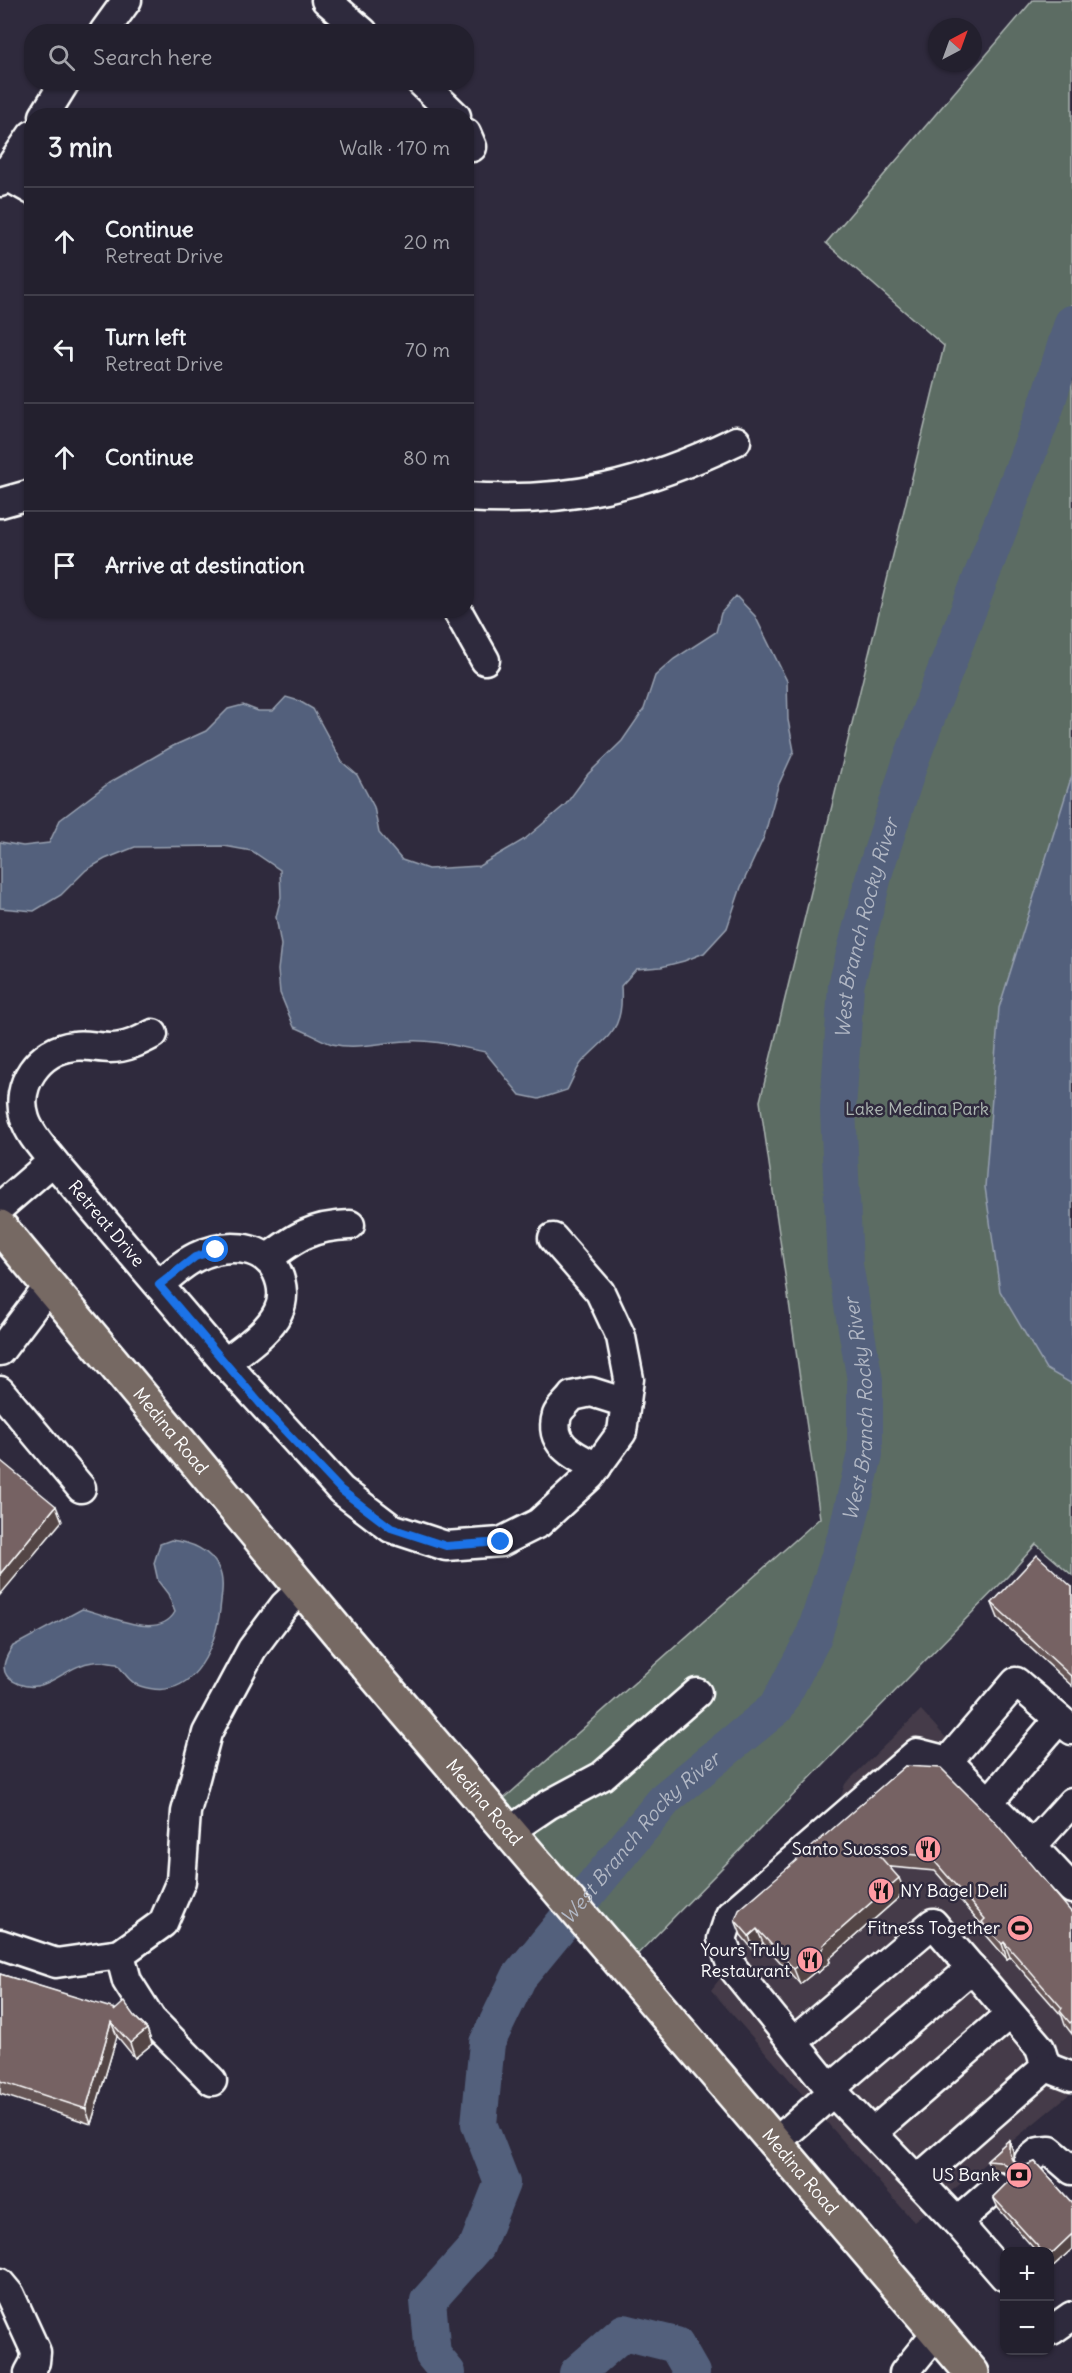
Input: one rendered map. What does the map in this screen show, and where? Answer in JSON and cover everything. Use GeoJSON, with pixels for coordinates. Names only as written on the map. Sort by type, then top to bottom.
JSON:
{"type":"FeatureCollection","features":[{"type":"Feature","properties":{"kind":"highway","name":"Medina Road"},"geometry":{"type":"LineString","coordinates":[[0,1227],[534,1863],[972,2373]]}},
{"type":"Feature","properties":{"kind":"street"},"geometry":{"type":"LineString","coordinates":[[110,24],[128,0]]}},
{"type":"Feature","properties":{"kind":"street"},"geometry":{"type":"LineString","coordinates":[[326,0],[354,24]]}},
{"type":"Feature","properties":{"kind":"street"},"geometry":{"type":"LineString","coordinates":[[49,108],[60,90]]}},
{"type":"Feature","properties":{"kind":"street"},"geometry":{"type":"LineString","coordinates":[[429,90],[448,108]]}},
{"type":"Feature","properties":{"kind":"street"},"geometry":{"type":"LineString","coordinates":[[24,146],[2,177],[24,186]]}},
{"type":"Feature","properties":{"kind":"street"},"geometry":{"type":"LineString","coordinates":[[474,498],[502,500],[551,498],[600,491],[647,479],[693,462],[736,441]]}},
{"type":"Feature","properties":{"kind":"street"},"geometry":{"type":"LineString","coordinates":[[0,502],[24,496]]}},
{"type":"Feature","properties":{"kind":"street"},"geometry":{"type":"LineString","coordinates":[[461,618],[485,660]]}},
{"type":"Feature","properties":{"kind":"street","name":"Retreat Drive"},"geometry":{"type":"LineString","coordinates":[[153,1034],[134,1044],[112,1048],[75,1046],[57,1050],[42,1059],[30,1073],[23,1096],[25,1119],[32,1134],[53,1161],[225,1364],[341,1490],[391,1528],[446,1546],[501,1542],[539,1524],[597,1467]]}},
{"type":"Feature","properties":{"kind":"street"},"geometry":{"type":"LineString","coordinates":[[0,1207],[53,1161]]}},
{"type":"Feature","properties":{"kind":"street"},"geometry":{"type":"LineString","coordinates":[[267,1259],[290,1241],[308,1231],[328,1226],[350,1225]]}},
{"type":"Feature","properties":{"kind":"street"},"geometry":{"type":"LineString","coordinates":[[553,1238],[600,1292],[621,1337],[629,1379],[626,1403],[622,1432],[597,1467],[568,1453],[557,1435],[557,1414],[572,1396],[591,1392],[626,1403]]}},
{"type":"Feature","properties":{"kind":"street"},"geometry":{"type":"LineString","coordinates":[[159,1285],[195,1257],[216,1250],[239,1247],[254,1251],[267,1259],[276,1270],[281,1283],[282,1297],[278,1312],[268,1325],[225,1364]]}},
{"type":"Feature","properties":{"kind":"street"},"geometry":{"type":"LineString","coordinates":[[0,1351],[49,1286]]}},
{"type":"Feature","properties":{"kind":"street"},"geometry":{"type":"LineString","coordinates":[[5,1408],[81,1488]]}},
{"type":"Feature","properties":{"kind":"street"},"geometry":{"type":"LineString","coordinates":[[0,1944],[56,1963],[120,1954],[163,1923],[181,1881],[186,1812],[207,1733],[252,1649],[284,1606],[302,1589]]}},
{"type":"Feature","properties":{"kind":"street"},"geometry":{"type":"LineString","coordinates":[[948,1761],[1016,1682],[1066,1725],[989,1802]]}},
{"type":"Feature","properties":{"kind":"street"},"geometry":{"type":"LineString","coordinates":[[508,1832],[548,1805],[602,1776],[697,1693]]}},
{"type":"Feature","properties":{"kind":"street"},"geometry":{"type":"LineString","coordinates":[[1000,2270],[832,2091],[732,1967],[722,1939],[730,1915],[917,1753],[948,1761],[1072,1889]]}},
{"type":"Feature","properties":{"kind":"street"},"geometry":{"type":"LineString","coordinates":[[1032,1846],[1072,1802]]}},
{"type":"Feature","properties":{"kind":"street"},"geometry":{"type":"LineString","coordinates":[[793,2042],[933,1923],[1059,2072],[917,2180]]}},
{"type":"Feature","properties":{"kind":"street"},"geometry":{"type":"LineString","coordinates":[[120,1954],[127,1981],[151,2019],[212,2080]]}},
{"type":"Feature","properties":{"kind":"street"},"geometry":{"type":"LineString","coordinates":[[775,2143],[972,1968]]}},
{"type":"Feature","properties":{"kind":"street"},"geometry":{"type":"LineString","coordinates":[[872,2133],[1010,2014]]}},
{"type":"Feature","properties":{"kind":"street"},"geometry":{"type":"LineString","coordinates":[[1029,2160],[1039,2152],[1050,2151],[1072,2170]]}},
{"type":"Feature","properties":{"kind":"street"},"geometry":{"type":"LineString","coordinates":[[957,2222],[998,2187]]}},
{"type":"Feature","properties":{"kind":"street"},"geometry":{"type":"LineString","coordinates":[[0,2283],[10,2295],[36,2352],[35,2362],[29,2373]]}},
{"type":"Feature","properties":{"kind":"street"},"geometry":{"type":"LineString","coordinates":[[1054,2329],[1072,2316]]}},
{"type":"Feature","properties":{"kind":"street"},"geometry":{"type":"LineString","coordinates":[[904,2373],[937,2332]]}},
{"type":"Feature","properties":{"kind":"shaded area"},"geometry":{"type":"Polygon","coordinates":[[[921,1710],[1072,1878],[1072,2092],[914,2222],[711,1990],[722,1976],[706,1938],[716,1910],[840,1799],[845,1784],[921,1710]]]}},
{"type":"Feature","properties":{"kind":"green space","name":"Lake Medina Park"},"geometry":{"type":"Polygon","coordinates":[[[1033,0],[1072,0],[1072,1575],[1036,1544],[1008,1576],[624,1968],[490,1811],[820,1518],[760,1101],[944,346],[826,243],[972,72],[982,72],[982,60],[1033,0]]]}},
{"type":"Feature","properties":{"kind":"water"},"geometry":{"type":"Polygon","coordinates":[[[736,596],[755,616],[787,681],[788,720],[794,751],[778,786],[764,837],[741,887],[727,928],[704,953],[661,967],[636,969],[621,986],[620,1013],[613,1030],[583,1061],[567,1090],[539,1099],[520,1095],[485,1052],[427,1041],[341,1046],[328,1043],[294,1027],[280,993],[278,970],[281,945],[276,917],[281,897],[280,870],[252,851],[224,846],[135,847],[105,859],[86,870],[61,895],[34,911],[0,908],[0,842],[23,846],[49,843],[60,820],[109,783],[173,746],[206,731],[228,709],[243,705],[258,711],[273,711],[286,697],[313,709],[342,762],[357,775],[374,807],[379,833],[402,860],[428,869],[479,866],[525,839],[566,804],[588,774],[622,741],[644,709],[655,676],[674,659],[716,632],[721,613],[736,596]]]}},
{"type":"Feature","properties":{"kind":"water"},"geometry":{"type":"Polygon","coordinates":[[[1072,775],[1072,1384],[1046,1369],[1000,1291],[985,1187],[999,1008],[1072,775]]]}},
{"type":"Feature","properties":{"kind":"water"},"geometry":{"type":"Polygon","coordinates":[[[171,1540],[192,1545],[205,1552],[215,1562],[222,1579],[220,1610],[212,1642],[206,1657],[187,1680],[174,1687],[158,1689],[140,1686],[130,1680],[117,1664],[99,1662],[83,1664],[39,1686],[19,1684],[7,1676],[4,1665],[13,1646],[82,1609],[145,1626],[167,1621],[175,1612],[168,1594],[158,1581],[154,1563],[160,1544],[171,1540]]]}},
{"type":"Feature","properties":{"kind":"building"},"geometry":{"type":"Polygon","coordinates":[[[0,1462],[56,1506],[0,1574],[0,1462]]]}},
{"type":"Feature","properties":{"kind":"building"},"geometry":{"type":"Polygon","coordinates":[[[1037,1555],[1072,1587],[1072,1677],[992,1603],[1037,1555]]]}},
{"type":"Feature","properties":{"kind":"building"},"geometry":{"type":"Polygon","coordinates":[[[905,1766],[941,1768],[994,1821],[1072,1913],[1072,2021],[1070,2023],[1060,2011],[1062,2008],[1004,1942],[1002,1944],[982,1922],[985,1919],[930,1856],[876,1852],[899,1878],[823,1945],[824,1947],[813,1958],[811,1956],[794,1969],[757,1929],[749,1936],[735,1920],[739,1910],[905,1766]]]}},
{"type":"Feature","properties":{"kind":"building"},"geometry":{"type":"Polygon","coordinates":[[[0,1974],[115,2009],[114,2011],[124,2002],[147,2029],[130,2043],[111,2022],[86,2109],[0,2081],[0,1974]]]}},
{"type":"Feature","properties":{"kind":"building"},"geometry":{"type":"Polygon","coordinates":[[[1009,2140],[1012,2160],[1018,2164],[1027,2165],[1035,2162],[1072,2203],[1072,2234],[1054,2251],[1054,2247],[1038,2247],[993,2197],[1008,2182],[1009,2173],[1006,2165],[999,2161],[987,2160],[1009,2140]]]}},
{"type":"Feature","properties":{"kind":"waterway","name":"West Branch Rocky River"},"geometry":{"type":"LineString","coordinates":[[448,2373],[433,2355],[428,2301],[477,2246],[502,2183],[479,2124],[487,2043],[519,1977],[666,1798],[776,1708],[813,1638],[846,1534],[865,1454],[865,1380],[845,1265],[838,1109],[846,986],[876,868],[911,760],[1045,410],[1072,323]]}},
{"type":"Feature","properties":{"kind":"waterway","name":"West Branch Rocky River"},"geometry":{"type":"LineString","coordinates":[[577,2373],[624,2332],[676,2345],[692,2373]]}},
{"type":"Feature","properties":{"kind":"place","name":"Santo Suossos"},"geometry":{"type":"Point","coordinates":[928,1849]}},
{"type":"Feature","properties":{"kind":"place","name":"NY Bagel Deli"},"geometry":{"type":"Point","coordinates":[881,1891]}},
{"type":"Feature","properties":{"kind":"place","name":"Fitness Together"},"geometry":{"type":"Point","coordinates":[1020,1928]}},
{"type":"Feature","properties":{"kind":"place","name":"Yours Truly Restaurant"},"geometry":{"type":"Point","coordinates":[810,1960]}},
{"type":"Feature","properties":{"kind":"place","name":"US Bank"},"geometry":{"type":"Point","coordinates":[1019,2175]}},
{"type":"Feature","properties":{"kind":"route"},"geometry":{"type":"LineString","coordinates":[[216,1250],[195,1257],[159,1285],[268,1413],[341,1490],[391,1528],[446,1546],[501,1542]]}}]}
